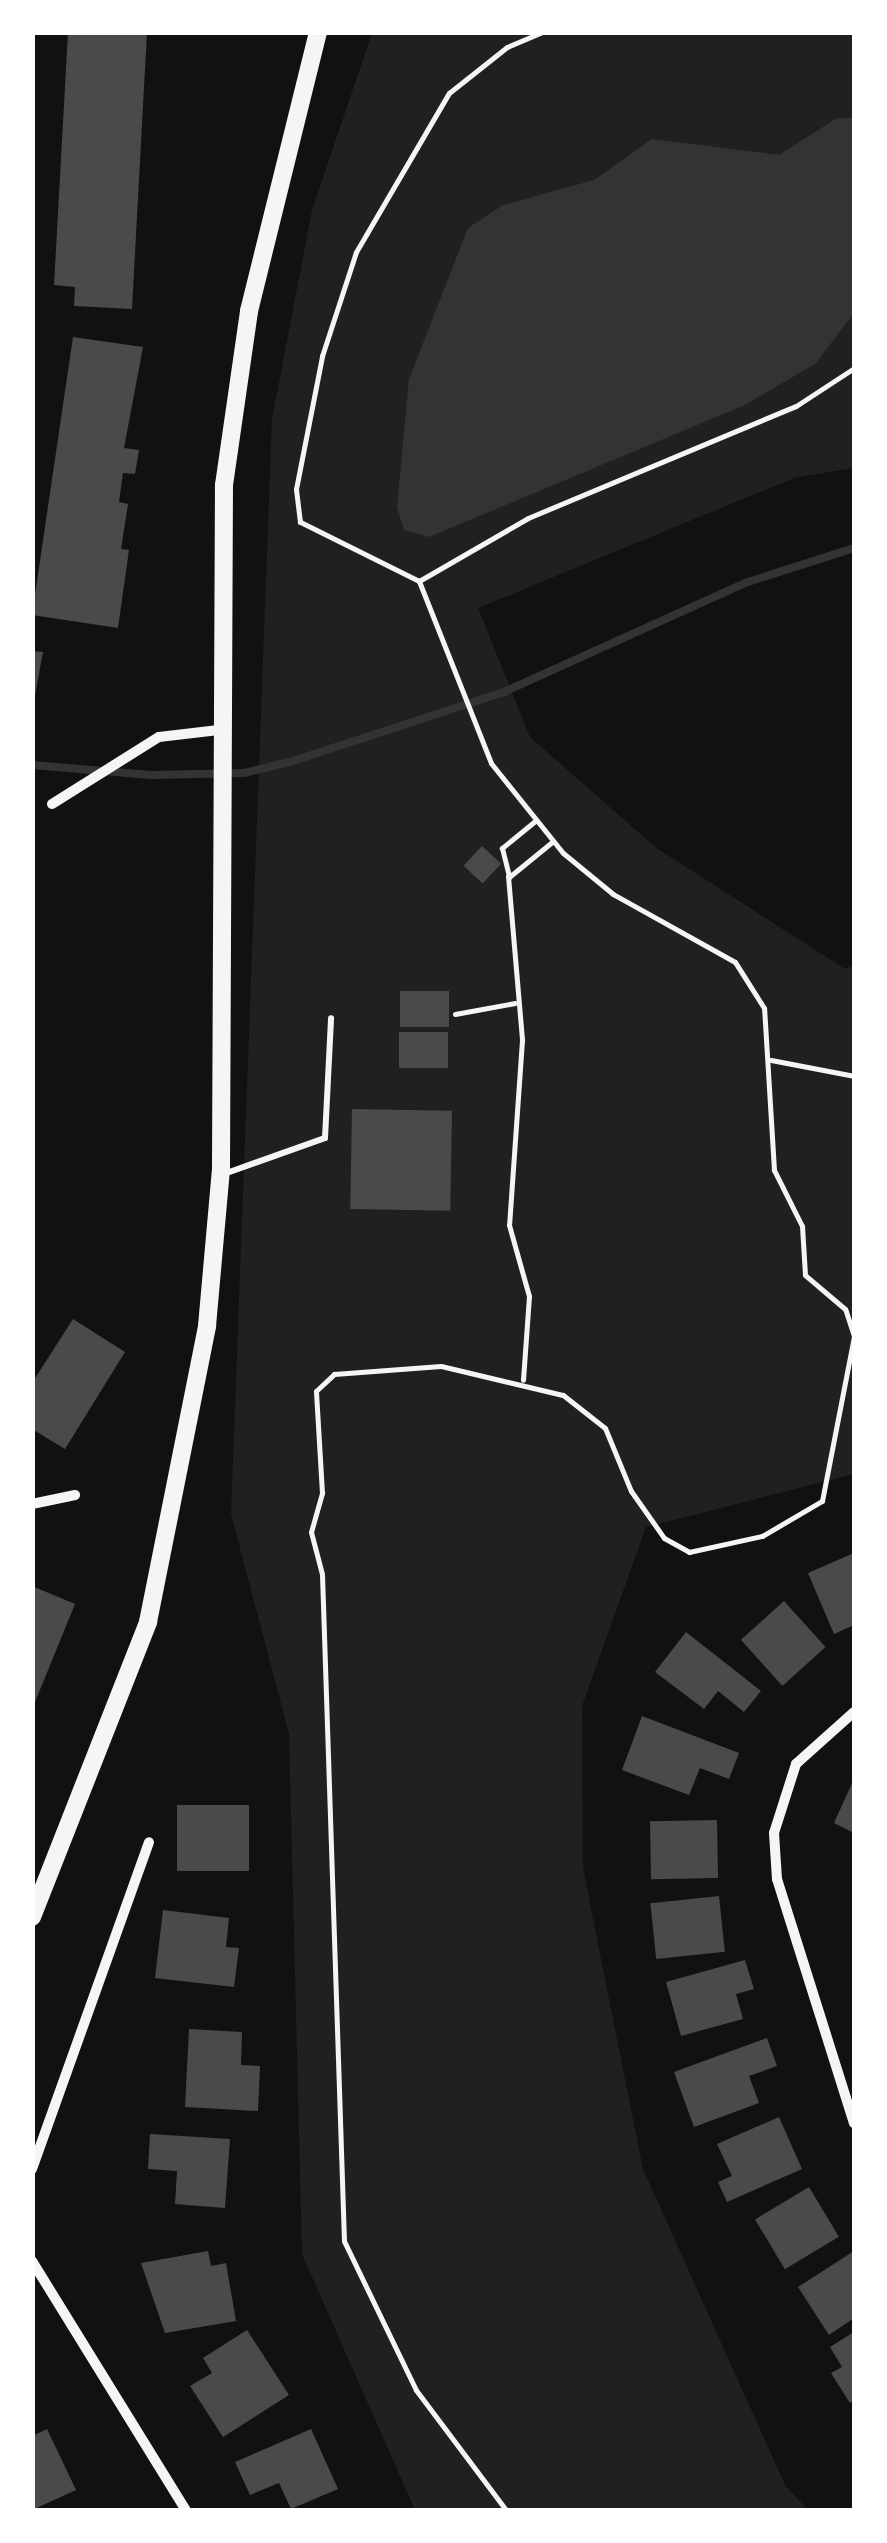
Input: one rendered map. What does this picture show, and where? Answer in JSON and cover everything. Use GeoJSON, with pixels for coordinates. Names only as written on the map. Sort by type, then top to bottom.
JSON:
{"type":"FeatureCollection","features":[{"type":"Feature","properties":{"kind":"main road"},"geometry":{"type":"LineString","coordinates":[[32,1917],[38,1889],[148,1622],[186,1462],[220,1176],[219,730],[226,466],[249,311],[318,32]]}},
{"type":"Feature","properties":{"kind":"street"},"geometry":{"type":"LineString","coordinates":[[52,804],[158,738],[219,730]]}},
{"type":"Feature","properties":{"kind":"street"},"geometry":{"type":"LineString","coordinates":[[32,1504],[76,1495]]}},
{"type":"Feature","properties":{"kind":"street"},"geometry":{"type":"LineString","coordinates":[[854,1712],[796,1764],[774,1833],[777,1878],[854,2123]]}},
{"type":"Feature","properties":{"kind":"street"},"geometry":{"type":"LineString","coordinates":[[32,2169],[149,1842]]}},
{"type":"Feature","properties":{"kind":"street"},"geometry":{"type":"LineString","coordinates":[[32,2260],[186,2510]]}},
{"type":"Feature","properties":{"kind":"lane"},"geometry":{"type":"LineString","coordinates":[[220,1176],[325,1138],[331,1018]]}},
{"type":"Feature","properties":{"kind":"path"},"geometry":{"type":"LineString","coordinates":[[506,2510],[416,2390],[344,2242],[322,1574],[311,1532],[322,1493],[322,1381],[441,1366],[523,1381],[574,1402],[605,1428],[631,1492],[675,1548],[732,1547],[822,1501],[854,1336],[845,1308],[805,1275],[802,1226],[774,1170],[771,1060],[764,1008],[735,962],[613,894],[552,841],[482,744],[449,646],[420,580],[300,522],[296,490],[340,286],[425,122],[507,47],[543,32]]}},
{"type":"Feature","properties":{"kind":"path"},"geometry":{"type":"LineString","coordinates":[[420,580],[528,518],[796,406],[854,368]]}},
{"type":"Feature","properties":{"kind":"path"},"geometry":{"type":"LineString","coordinates":[[523,1381],[529,1296],[509,1225],[520,1158],[508,876],[502,848],[535,820]]}},
{"type":"Feature","properties":{"kind":"path"},"geometry":{"type":"LineString","coordinates":[[508,876],[552,841]]}},
{"type":"Feature","properties":{"kind":"path"},"geometry":{"type":"LineString","coordinates":[[455,1014],[515,1002]]}},
{"type":"Feature","properties":{"kind":"path"},"geometry":{"type":"LineString","coordinates":[[771,1060],[854,1076]]}},
{"type":"Feature","properties":{"kind":"shaded area"},"geometry":{"type":"Polygon","coordinates":[[[372,33],[854,33],[854,468],[794,478],[478,608],[530,737],[655,847],[845,969],[854,965],[854,1474],[646,1527],[582,1706],[583,1868],[643,2169],[785,2485],[808,2510],[415,2510],[302,2254],[289,1734],[231,1514],[272,419],[312,210],[372,33]]]}},
{"type":"Feature","properties":{"kind":"shaded area"},"geometry":{"type":"Polygon","coordinates":[[[837,118],[854,118],[854,313],[815,364],[745,405],[429,537],[404,530],[397,507],[409,379],[468,228],[503,205],[594,180],[652,139],[779,155],[837,118]]]}},
{"type":"Feature","properties":{"kind":"building"},"geometry":{"type":"Polygon","coordinates":[[[68,32],[147,32],[132,309],[74,306],[75,287],[54,285],[68,32]]]}},
{"type":"Feature","properties":{"kind":"building"},"geometry":{"type":"Polygon","coordinates":[[[73,337],[143,347],[124,448],[139,450],[135,474],[123,473],[119,502],[128,504],[121,549],[129,550],[118,628],[32,615],[73,337]]]}},
{"type":"Feature","properties":{"kind":"building"},"geometry":{"type":"Polygon","coordinates":[[[32,651],[43,652],[34,701],[32,701],[32,651]]]}},
{"type":"Feature","properties":{"kind":"building"},"geometry":{"type":"Polygon","coordinates":[[[482,846],[501,864],[483,883],[464,866],[482,846]]]}},
{"type":"Feature","properties":{"kind":"building"},"geometry":{"type":"Polygon","coordinates":[[[400,991],[449,991],[449,1027],[400,1027],[400,991]]]}},
{"type":"Feature","properties":{"kind":"building"},"geometry":{"type":"Polygon","coordinates":[[[399,1032],[448,1032],[448,1068],[399,1068],[399,1032]]]}},
{"type":"Feature","properties":{"kind":"building"},"geometry":{"type":"Polygon","coordinates":[[[352,1109],[452,1111],[450,1211],[350,1209],[352,1109]]]}},
{"type":"Feature","properties":{"kind":"building"},"geometry":{"type":"Polygon","coordinates":[[[73,1319],[125,1352],[65,1449],[32,1429],[32,1383],[73,1319]]]}},
{"type":"Feature","properties":{"kind":"building"},"geometry":{"type":"Polygon","coordinates":[[[854,1553],[854,1625],[834,1634],[808,1573],[854,1553]]]}},
{"type":"Feature","properties":{"kind":"building"},"geometry":{"type":"Polygon","coordinates":[[[32,1586],[75,1604],[33,1707],[32,1707],[32,1586]]]}},
{"type":"Feature","properties":{"kind":"building"},"geometry":{"type":"Polygon","coordinates":[[[784,1601],[825,1647],[782,1686],[741,1640],[784,1601]]]}},
{"type":"Feature","properties":{"kind":"building"},"geometry":{"type":"Polygon","coordinates":[[[686,1632],[761,1691],[744,1712],[718,1691],[704,1709],[655,1672],[686,1632]]]}},
{"type":"Feature","properties":{"kind":"building"},"geometry":{"type":"Polygon","coordinates":[[[642,1716],[739,1753],[729,1779],[700,1768],[689,1795],[622,1770],[642,1716]]]}},
{"type":"Feature","properties":{"kind":"building"},"geometry":{"type":"Polygon","coordinates":[[[854,1779],[854,1833],[834,1823],[854,1779]]]}},
{"type":"Feature","properties":{"kind":"building"},"geometry":{"type":"Polygon","coordinates":[[[177,1805],[249,1805],[249,1871],[177,1871],[177,1805]]]}},
{"type":"Feature","properties":{"kind":"building"},"geometry":{"type":"Polygon","coordinates":[[[717,1820],[718,1878],[651,1879],[650,1821],[717,1820]]]}},
{"type":"Feature","properties":{"kind":"building"},"geometry":{"type":"Polygon","coordinates":[[[719,1896],[725,1952],[656,1959],[650,1903],[719,1896]]]}},
{"type":"Feature","properties":{"kind":"building"},"geometry":{"type":"Polygon","coordinates":[[[163,1910],[229,1918],[226,1947],[239,1948],[234,1987],[155,1978],[163,1910]]]}},
{"type":"Feature","properties":{"kind":"building"},"geometry":{"type":"Polygon","coordinates":[[[745,1960],[754,1989],[736,1994],[743,2019],[681,2036],[666,1982],[745,1960]]]}},
{"type":"Feature","properties":{"kind":"building"},"geometry":{"type":"Polygon","coordinates":[[[189,2029],[242,2032],[241,2065],[260,2066],[258,2111],[185,2107],[189,2029]]]}},
{"type":"Feature","properties":{"kind":"building"},"geometry":{"type":"Polygon","coordinates":[[[767,2038],[777,2066],[749,2076],[759,2103],[694,2127],[674,2072],[767,2038]]]}},
{"type":"Feature","properties":{"kind":"building"},"geometry":{"type":"Polygon","coordinates":[[[779,2117],[802,2169],[727,2202],[718,2182],[732,2176],[717,2144],[779,2117]]]}},
{"type":"Feature","properties":{"kind":"building"},"geometry":{"type":"Polygon","coordinates":[[[150,2134],[230,2139],[225,2208],[175,2204],[177,2171],[148,2169],[150,2134]]]}},
{"type":"Feature","properties":{"kind":"building"},"geometry":{"type":"Polygon","coordinates":[[[809,2187],[839,2237],[785,2269],[755,2219],[809,2187]]]}},
{"type":"Feature","properties":{"kind":"building"},"geometry":{"type":"Polygon","coordinates":[[[208,2251],[211,2266],[226,2263],[236,2321],[165,2333],[141,2263],[208,2251]]]}},
{"type":"Feature","properties":{"kind":"building"},"geometry":{"type":"Polygon","coordinates":[[[854,2251],[854,2318],[829,2335],[798,2287],[854,2251]]]}},
{"type":"Feature","properties":{"kind":"building"},"geometry":{"type":"Polygon","coordinates":[[[247,2330],[289,2395],[223,2437],[190,2386],[212,2373],[203,2358],[247,2330]]]}},
{"type":"Feature","properties":{"kind":"building"},"geometry":{"type":"Polygon","coordinates":[[[854,2332],[854,2400],[850,2403],[831,2373],[842,2367],[830,2347],[854,2332]]]}},
{"type":"Feature","properties":{"kind":"building"},"geometry":{"type":"Polygon","coordinates":[[[47,2429],[76,2490],[32,2510],[32,2436],[47,2429]]]}},
{"type":"Feature","properties":{"kind":"building"},"geometry":{"type":"Polygon","coordinates":[[[311,2429],[338,2489],[291,2509],[279,2483],[250,2495],[235,2462],[311,2429]]]}},
{"type":"Feature","properties":{"kind":"waterway"},"geometry":{"type":"LineString","coordinates":[[32,765],[151,775],[244,773],[293,761],[504,692],[748,582],[854,548]]}}]}
